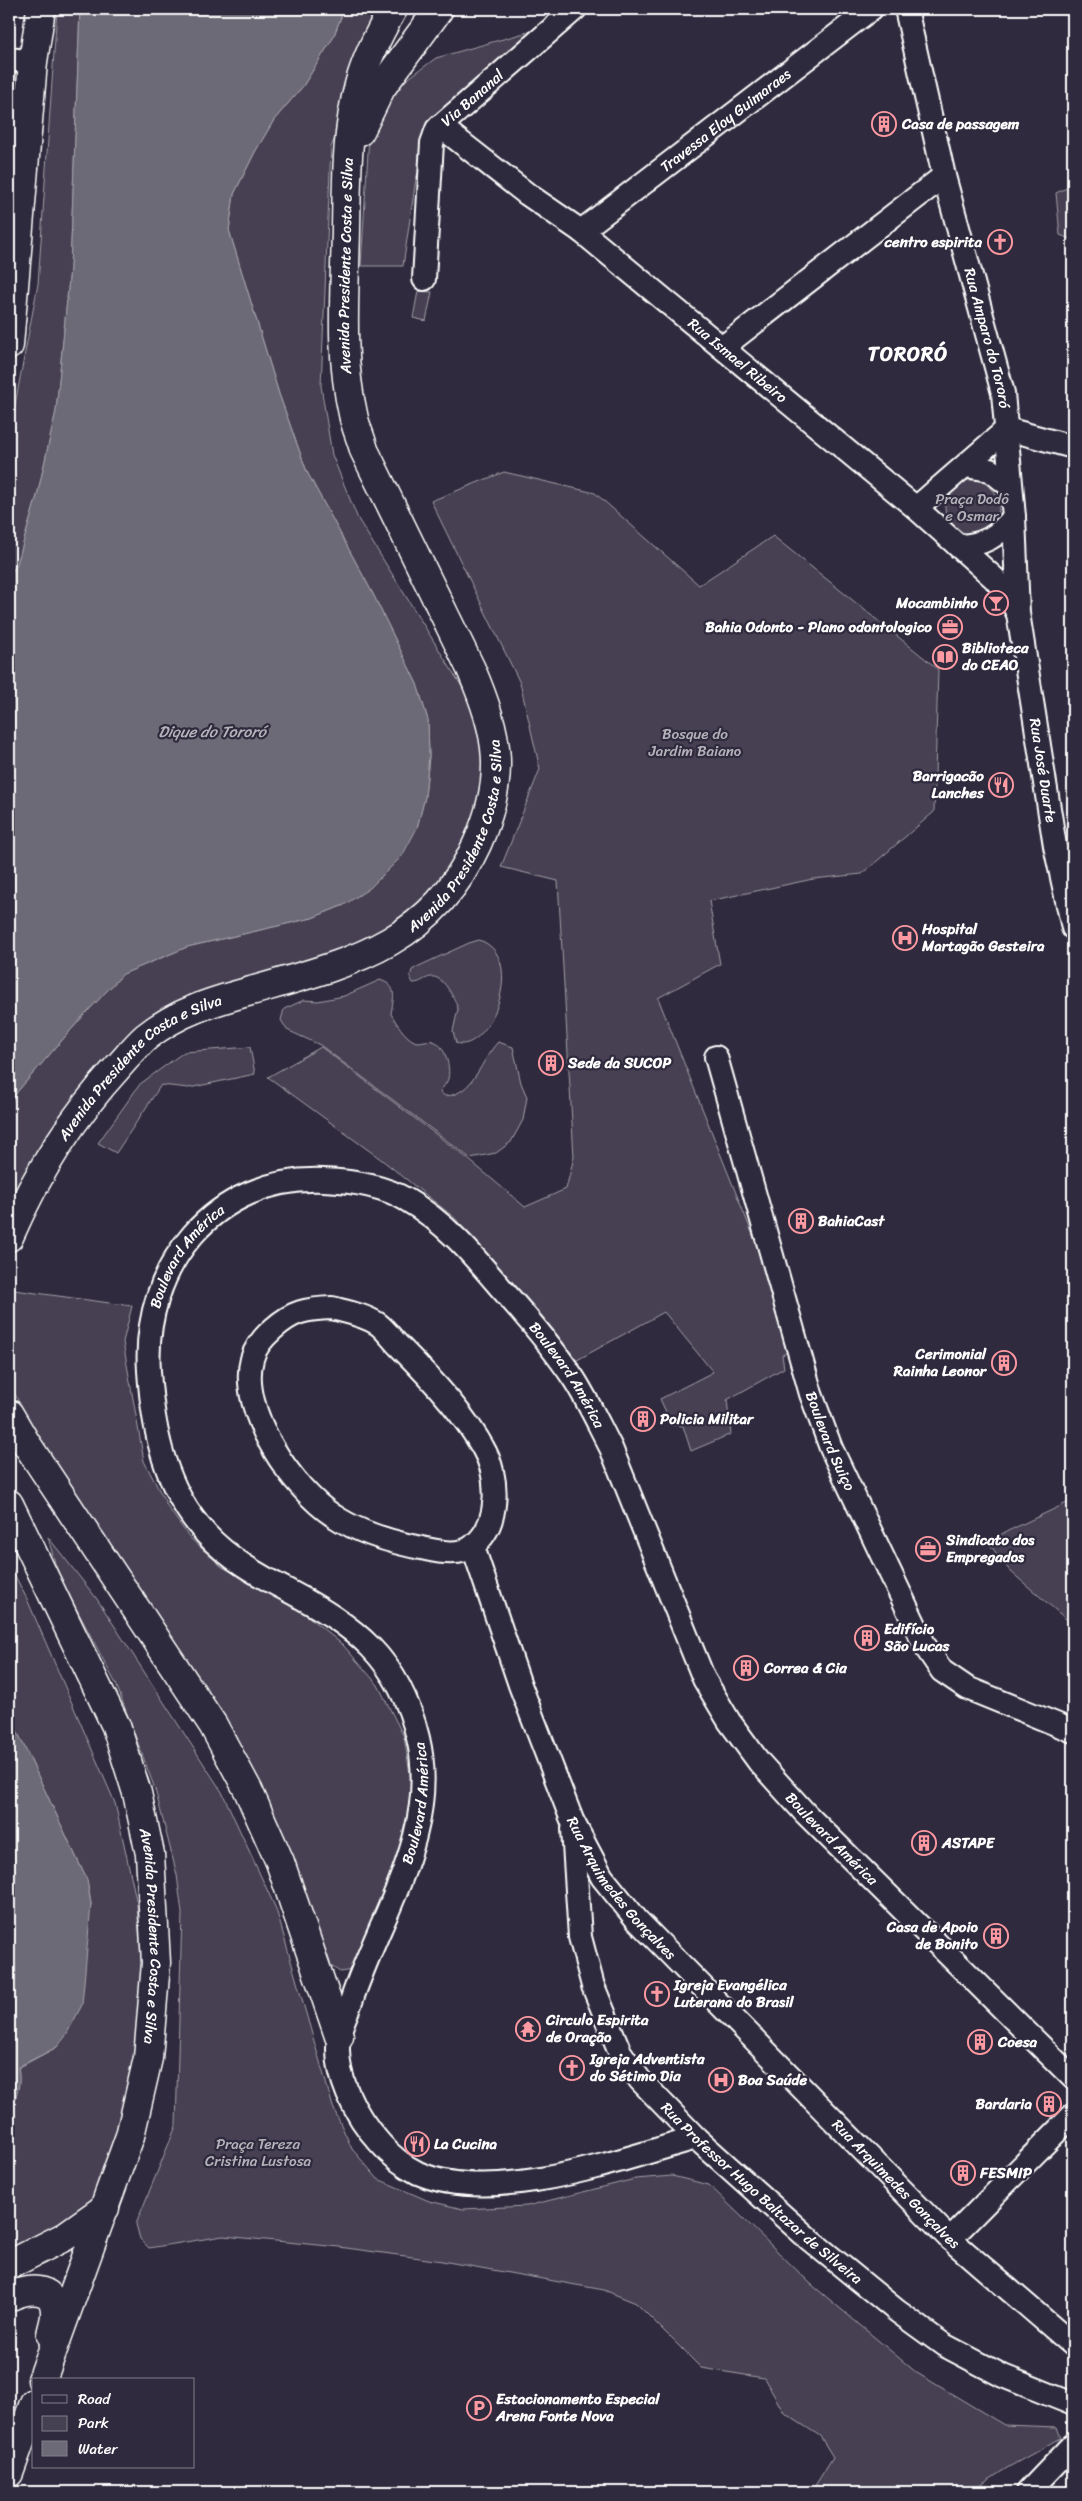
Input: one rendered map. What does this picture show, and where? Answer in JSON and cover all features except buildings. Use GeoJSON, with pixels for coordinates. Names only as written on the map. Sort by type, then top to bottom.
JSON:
{"type":"FeatureCollection","features":[{"type":"Feature","properties":{"kind":"main road"},"geometry":{"type":"LineString","coordinates":[[9,345],[21,60],[41,9]]}},
{"type":"Feature","properties":{"kind":"main road","name":"Avenida Presidente Costa e Silva"},"geometry":{"type":"LineString","coordinates":[[9,1237],[35,1184],[66,1131],[96,1091],[146,1037],[196,1008],[332,968],[366,956],[398,937],[427,914],[450,891],[468,863],[494,800],[498,769],[495,742],[486,705],[472,669],[364,450],[353,416],[345,357],[348,160],[353,112],[359,84],[368,59],[393,9]]}},
{"type":"Feature","properties":{"kind":"main road"},"geometry":{"type":"LineString","coordinates":[[348,160],[381,88],[439,9]]}},
{"type":"Feature","properties":{"kind":"main road"},"geometry":{"type":"LineString","coordinates":[[9,1414],[26,1443],[212,1725],[248,1790],[280,1862],[339,2036]]}},
{"type":"Feature","properties":{"kind":"main road","name":"Avenida Presidente Costa e Silva"},"geometry":{"type":"LineString","coordinates":[[9,1504],[116,1726],[137,1793],[150,1854],[156,1963],[148,2058],[130,2136],[43,2378]]}},
{"type":"Feature","properties":{"kind":"main road"},"geometry":{"type":"LineString","coordinates":[[9,2265],[64,2237],[105,2208]]}},
{"type":"Feature","properties":{"kind":"main road"},"geometry":{"type":"LineString","coordinates":[[9,2297],[31,2289],[43,2291],[52,2299],[55,2311],[43,2378]]}},
{"type":"Feature","properties":{"kind":"main road"},"geometry":{"type":"LineString","coordinates":[[9,2473],[32,2409]]}},
{"type":"Feature","properties":{"kind":"street","name":"Via Bananal"},"geometry":{"type":"LineString","coordinates":[[424,279],[432,144],[440,126],[575,9]]}},
{"type":"Feature","properties":{"kind":"street","name":"Travessa Eloy Guimaraes"},"geometry":{"type":"LineString","coordinates":[[581,231],[870,9]]}},
{"type":"Feature","properties":{"kind":"street","name":"Rua Amparo do Tororó"},"geometry":{"type":"LineString","coordinates":[[906,9],[944,176],[1002,393],[1008,429],[1018,613]]}},
{"type":"Feature","properties":{"kind":"street","name":"Rua Ismael Ribeiro"},"geometry":{"type":"LineString","coordinates":[[440,126],[527,194],[581,231],[916,508],[994,578],[1018,613]]}},
{"type":"Feature","properties":{"kind":"street"},"geometry":{"type":"LineString","coordinates":[[723,347],[944,176]]}},
{"type":"Feature","properties":{"kind":"street"},"geometry":{"type":"LineString","coordinates":[[916,508],[1008,429],[1073,447]]}},
{"type":"Feature","properties":{"kind":"street"},"geometry":{"type":"LineString","coordinates":[[965,466],[990,470],[1011,487]]}},
{"type":"Feature","properties":{"kind":"street"},"geometry":{"type":"LineString","coordinates":[[958,546],[976,545],[990,540],[1014,518]]}},
{"type":"Feature","properties":{"kind":"street","name":"Rua José Duarte"},"geometry":{"type":"LineString","coordinates":[[1018,613],[1055,846],[1073,928]]}},
{"type":"Feature","properties":{"kind":"street","name":"Boulevard Suiço"},"geometry":{"type":"LineString","coordinates":[[716,1057],[811,1394],[831,1448],[925,1646],[942,1671],[967,1688],[1073,1731]]}},
{"type":"Feature","properties":{"kind":"street","name":"Boulevard América"},"geometry":{"type":"LineString","coordinates":[[696,2138],[602,2164],[543,2177],[488,2186],[450,2182],[417,2172],[390,2155],[364,2126],[345,2084],[339,2060],[339,2036],[364,1964],[412,1849],[422,1812],[424,1776],[418,1737],[406,1701],[388,1665],[365,1640],[328,1612],[268,1580],[233,1558],[209,1538],[188,1512],[171,1482],[160,1451],[152,1413],[148,1366],[150,1321],[162,1279],[182,1247],[211,1216],[255,1190],[301,1179],[356,1181],[403,1197],[440,1222],[473,1255],[544,1338],[574,1380],[592,1411],[611,1448],[704,1679],[759,1762],[806,1814],[1073,2078]]}},
{"type":"Feature","properties":{"kind":"street"},"geometry":{"type":"LineString","coordinates":[[332,1308],[355,1314],[378,1325],[422,1368],[484,1448],[492,1469],[495,1495],[486,1530],[473,1547],[459,1551],[439,1552],[403,1544],[365,1532],[333,1515],[303,1490],[278,1458],[259,1424],[250,1381],[252,1359],[263,1338],[284,1319],[306,1309],[332,1308]]}},
{"type":"Feature","properties":{"kind":"street","name":"Rua Arquimedes Gonçalves"},"geometry":{"type":"LineString","coordinates":[[473,1547],[520,1685],[572,1820],[602,1877],[637,1920],[950,2239],[1073,2345]]}},
{"type":"Feature","properties":{"kind":"street","name":"Rua Professor Hugo Baltazar de Silveira"},"geometry":{"type":"LineString","coordinates":[[572,1820],[580,1937],[593,1986],[607,2025],[620,2052],[640,2080],[696,2138],[810,2240],[897,2311],[944,2345],[1003,2376],[1073,2404]]}},
{"type":"Feature","properties":{"kind":"street"},"geometry":{"type":"LineString","coordinates":[[950,2239],[1073,2115]]}},
{"type":"Feature","properties":{"kind":"street"},"geometry":{"type":"LineString","coordinates":[[1028,2492],[1073,2445]]}},
{"type":"Feature","properties":{"kind":"green space"},"geometry":{"type":"Polygon","coordinates":[[[57,9],[80,9],[70,269],[56,411],[37,496],[17,564],[9,576],[9,436],[38,284],[57,9]]]}},
{"type":"Feature","properties":{"kind":"green space"},"geometry":{"type":"Polygon","coordinates":[[[344,9],[389,9],[331,147],[321,386],[332,455],[358,519],[472,703],[482,730],[485,765],[478,804],[463,850],[444,885],[386,944],[142,1038],[9,1217],[9,1106],[17,1092],[84,1015],[123,974],[187,947],[312,918],[344,905],[417,828],[425,797],[429,756],[428,720],[417,684],[373,594],[307,472],[279,394],[229,230],[234,194],[255,152],[274,120],[303,86],[333,38],[344,9]]]}},
{"type":"Feature","properties":{"kind":"green space"},"geometry":{"type":"Polygon","coordinates":[[[542,28],[431,130],[416,179],[403,266],[361,266],[369,136],[387,94],[436,58],[542,28]]]}},
{"type":"Feature","properties":{"kind":"green space"},"geometry":{"type":"Polygon","coordinates":[[[1073,185],[1073,198],[1071,199],[1073,205],[1073,240],[1060,235],[1056,193],[1073,185]]]}},
{"type":"Feature","properties":{"kind":"green space"},"geometry":{"type":"Polygon","coordinates":[[[418,291],[432,292],[426,321],[413,318],[418,291]]]}},
{"type":"Feature","properties":{"kind":"green space","name":"Bosque do Jardim Baiano"},"geometry":{"type":"Polygon","coordinates":[[[504,472],[595,493],[699,585],[773,536],[938,669],[934,812],[862,874],[813,879],[709,901],[720,964],[658,998],[798,1348],[782,1355],[784,1368],[727,1400],[731,1434],[691,1451],[683,1426],[672,1425],[660,1399],[713,1372],[664,1312],[570,1364],[455,1218],[382,1160],[268,1077],[321,1047],[467,1158],[525,1207],[566,1189],[574,1157],[558,881],[501,867],[540,769],[520,683],[431,501],[504,472]]]}},
{"type":"Feature","properties":{"kind":"green space","name":"Praça Dodô e Osmar"},"geometry":{"type":"Polygon","coordinates":[[[972,480],[982,482],[991,488],[997,497],[999,507],[997,517],[991,526],[982,532],[972,534],[962,532],[953,526],[947,517],[945,507],[947,497],[953,488],[962,482],[972,480]]]}},
{"type":"Feature","properties":{"kind":"green space"},"geometry":{"type":"Polygon","coordinates":[[[479,940],[494,950],[501,965],[502,983],[499,1002],[491,1020],[481,1034],[469,1043],[456,1043],[453,1031],[458,1009],[448,989],[436,977],[413,983],[410,977],[412,970],[419,966],[479,940]]]}},
{"type":"Feature","properties":{"kind":"green space"},"geometry":{"type":"Polygon","coordinates":[[[380,980],[392,989],[391,1014],[410,1039],[416,1042],[433,1041],[444,1051],[449,1074],[440,1092],[445,1096],[463,1090],[470,1083],[498,1042],[513,1047],[521,1083],[527,1097],[523,1120],[511,1142],[496,1153],[470,1158],[320,1045],[287,1030],[281,1020],[284,1009],[304,1000],[318,1001],[344,996],[380,980]]]}},
{"type":"Feature","properties":{"kind":"green space"},"geometry":{"type":"Polygon","coordinates":[[[250,1047],[255,1074],[189,1088],[161,1085],[116,1153],[98,1143],[140,1084],[184,1052],[250,1047]]]}},
{"type":"Feature","properties":{"kind":"green space"},"geometry":{"type":"Polygon","coordinates":[[[14,1290],[132,1306],[123,1342],[144,1461],[169,1509],[190,1538],[221,1566],[305,1614],[343,1645],[378,1685],[404,1737],[415,1804],[400,1862],[352,1970],[340,1972],[331,1966],[252,1766],[170,1635],[71,1490],[30,1425],[9,1382],[9,1317],[14,1290]]]}},
{"type":"Feature","properties":{"kind":"green space"},"geometry":{"type":"Polygon","coordinates":[[[1073,1500],[1073,1625],[1010,1571],[987,1541],[1073,1500]]]}},
{"type":"Feature","properties":{"kind":"green space","name":"Praça Tereza Cristina Lustosa"},"geometry":{"type":"Polygon","coordinates":[[[48,1537],[97,1599],[222,1792],[276,1909],[333,2107],[352,2149],[378,2179],[429,2201],[463,2209],[527,2206],[635,2179],[672,2176],[709,2185],[811,2284],[917,2373],[1004,2425],[1057,2427],[1061,2438],[1007,2468],[970,2492],[813,2492],[833,2457],[820,2436],[784,2413],[764,2378],[701,2368],[636,2303],[604,2290],[442,2261],[339,2247],[223,2236],[149,2248],[140,2239],[136,2224],[176,2126],[182,1913],[177,1875],[155,1789],[116,1684],[65,1587],[56,1567],[48,1537]]]}},
{"type":"Feature","properties":{"kind":"green space"},"geometry":{"type":"Polygon","coordinates":[[[9,1564],[27,1599],[115,1803],[137,1904],[145,2014],[130,2111],[84,2237],[9,2274],[9,2106],[16,2098],[18,2068],[57,2047],[91,1904],[87,1880],[9,1714],[9,1564]]]}},
{"type":"Feature","properties":{"kind":"water","name":"Dique do Tororó"},"geometry":{"type":"Polygon","coordinates":[[[80,9],[344,9],[333,38],[303,86],[274,120],[255,152],[234,194],[229,230],[279,394],[307,472],[373,594],[417,684],[428,720],[429,756],[425,797],[417,828],[402,856],[370,888],[344,905],[312,918],[187,947],[123,974],[84,1015],[17,1092],[9,1106],[9,576],[17,564],[37,496],[56,411],[70,269],[80,9]]]}},
{"type":"Feature","properties":{"kind":"water"},"geometry":{"type":"Polygon","coordinates":[[[9,1714],[87,1880],[91,1904],[82,2005],[65,2037],[57,2047],[18,2067],[18,2088],[9,2106],[9,1714]]]}},
{"type":"Feature","properties":{"kind":"place","name":"Casa de passagem"},"geometry":{"type":"Point","coordinates":[884,124]}},
{"type":"Feature","properties":{"kind":"place","name":"centro espirita"},"geometry":{"type":"Point","coordinates":[1000,242]}},
{"type":"Feature","properties":{"kind":"place","name":"Mocambinho"},"geometry":{"type":"Point","coordinates":[996,603]}},
{"type":"Feature","properties":{"kind":"place","name":"Bahia Odonto - Plano odontologico"},"geometry":{"type":"Point","coordinates":[950,627]}},
{"type":"Feature","properties":{"kind":"place","name":"Biblioteca do CEAO"},"geometry":{"type":"Point","coordinates":[945,657]}},
{"type":"Feature","properties":{"kind":"place","name":"Barrigacão Lanches"},"geometry":{"type":"Point","coordinates":[1001,785]}},
{"type":"Feature","properties":{"kind":"place","name":"Hospital Martagão Gesteira"},"geometry":{"type":"Point","coordinates":[905,938]}},
{"type":"Feature","properties":{"kind":"place","name":"Sede da SUCOP"},"geometry":{"type":"Point","coordinates":[551,1063]}},
{"type":"Feature","properties":{"kind":"place","name":"BahiaCast"},"geometry":{"type":"Point","coordinates":[801,1221]}},
{"type":"Feature","properties":{"kind":"place","name":"Cerimonial Rainha Leonor"},"geometry":{"type":"Point","coordinates":[1004,1363]}},
{"type":"Feature","properties":{"kind":"place","name":"Policia Militar"},"geometry":{"type":"Point","coordinates":[643,1419]}},
{"type":"Feature","properties":{"kind":"place","name":"Sindicato dos Empregados"},"geometry":{"type":"Point","coordinates":[928,1549]}},
{"type":"Feature","properties":{"kind":"place","name":"Edifício São Lucas"},"geometry":{"type":"Point","coordinates":[867,1638]}},
{"type":"Feature","properties":{"kind":"place","name":"Correa & Cia"},"geometry":{"type":"Point","coordinates":[746,1668]}},
{"type":"Feature","properties":{"kind":"place","name":"ASTAPE"},"geometry":{"type":"Point","coordinates":[924,1843]}},
{"type":"Feature","properties":{"kind":"place","name":"Casa de Apoio de Bonito"},"geometry":{"type":"Point","coordinates":[996,1936]}},
{"type":"Feature","properties":{"kind":"place","name":"Igreja Evangélica Luterana do Brasil"},"geometry":{"type":"Point","coordinates":[657,1994]}},
{"type":"Feature","properties":{"kind":"place","name":"Circulo Espirita de Oração"},"geometry":{"type":"Point","coordinates":[528,2029]}},
{"type":"Feature","properties":{"kind":"place","name":"Coesa"},"geometry":{"type":"Point","coordinates":[980,2042]}},
{"type":"Feature","properties":{"kind":"place","name":"Igreja Adventista do Sétimo Dia"},"geometry":{"type":"Point","coordinates":[572,2068]}},
{"type":"Feature","properties":{"kind":"place","name":"Boa Saúde"},"geometry":{"type":"Point","coordinates":[721,2080]}},
{"type":"Feature","properties":{"kind":"place","name":"Bardaria"},"geometry":{"type":"Point","coordinates":[1049,2104]}},
{"type":"Feature","properties":{"kind":"place","name":"La Cucina"},"geometry":{"type":"Point","coordinates":[417,2144]}},
{"type":"Feature","properties":{"kind":"place","name":"FESMIP"},"geometry":{"type":"Point","coordinates":[963,2173]}},
{"type":"Feature","properties":{"kind":"place","name":"Estacionamento Especial Arena Fonte Nova"},"geometry":{"type":"Point","coordinates":[479,2408]}},
{"type":"Feature","properties":{"kind":"district","name":"TORORÓ"},"geometry":{"type":"Point","coordinates":[908,354]}}]}
